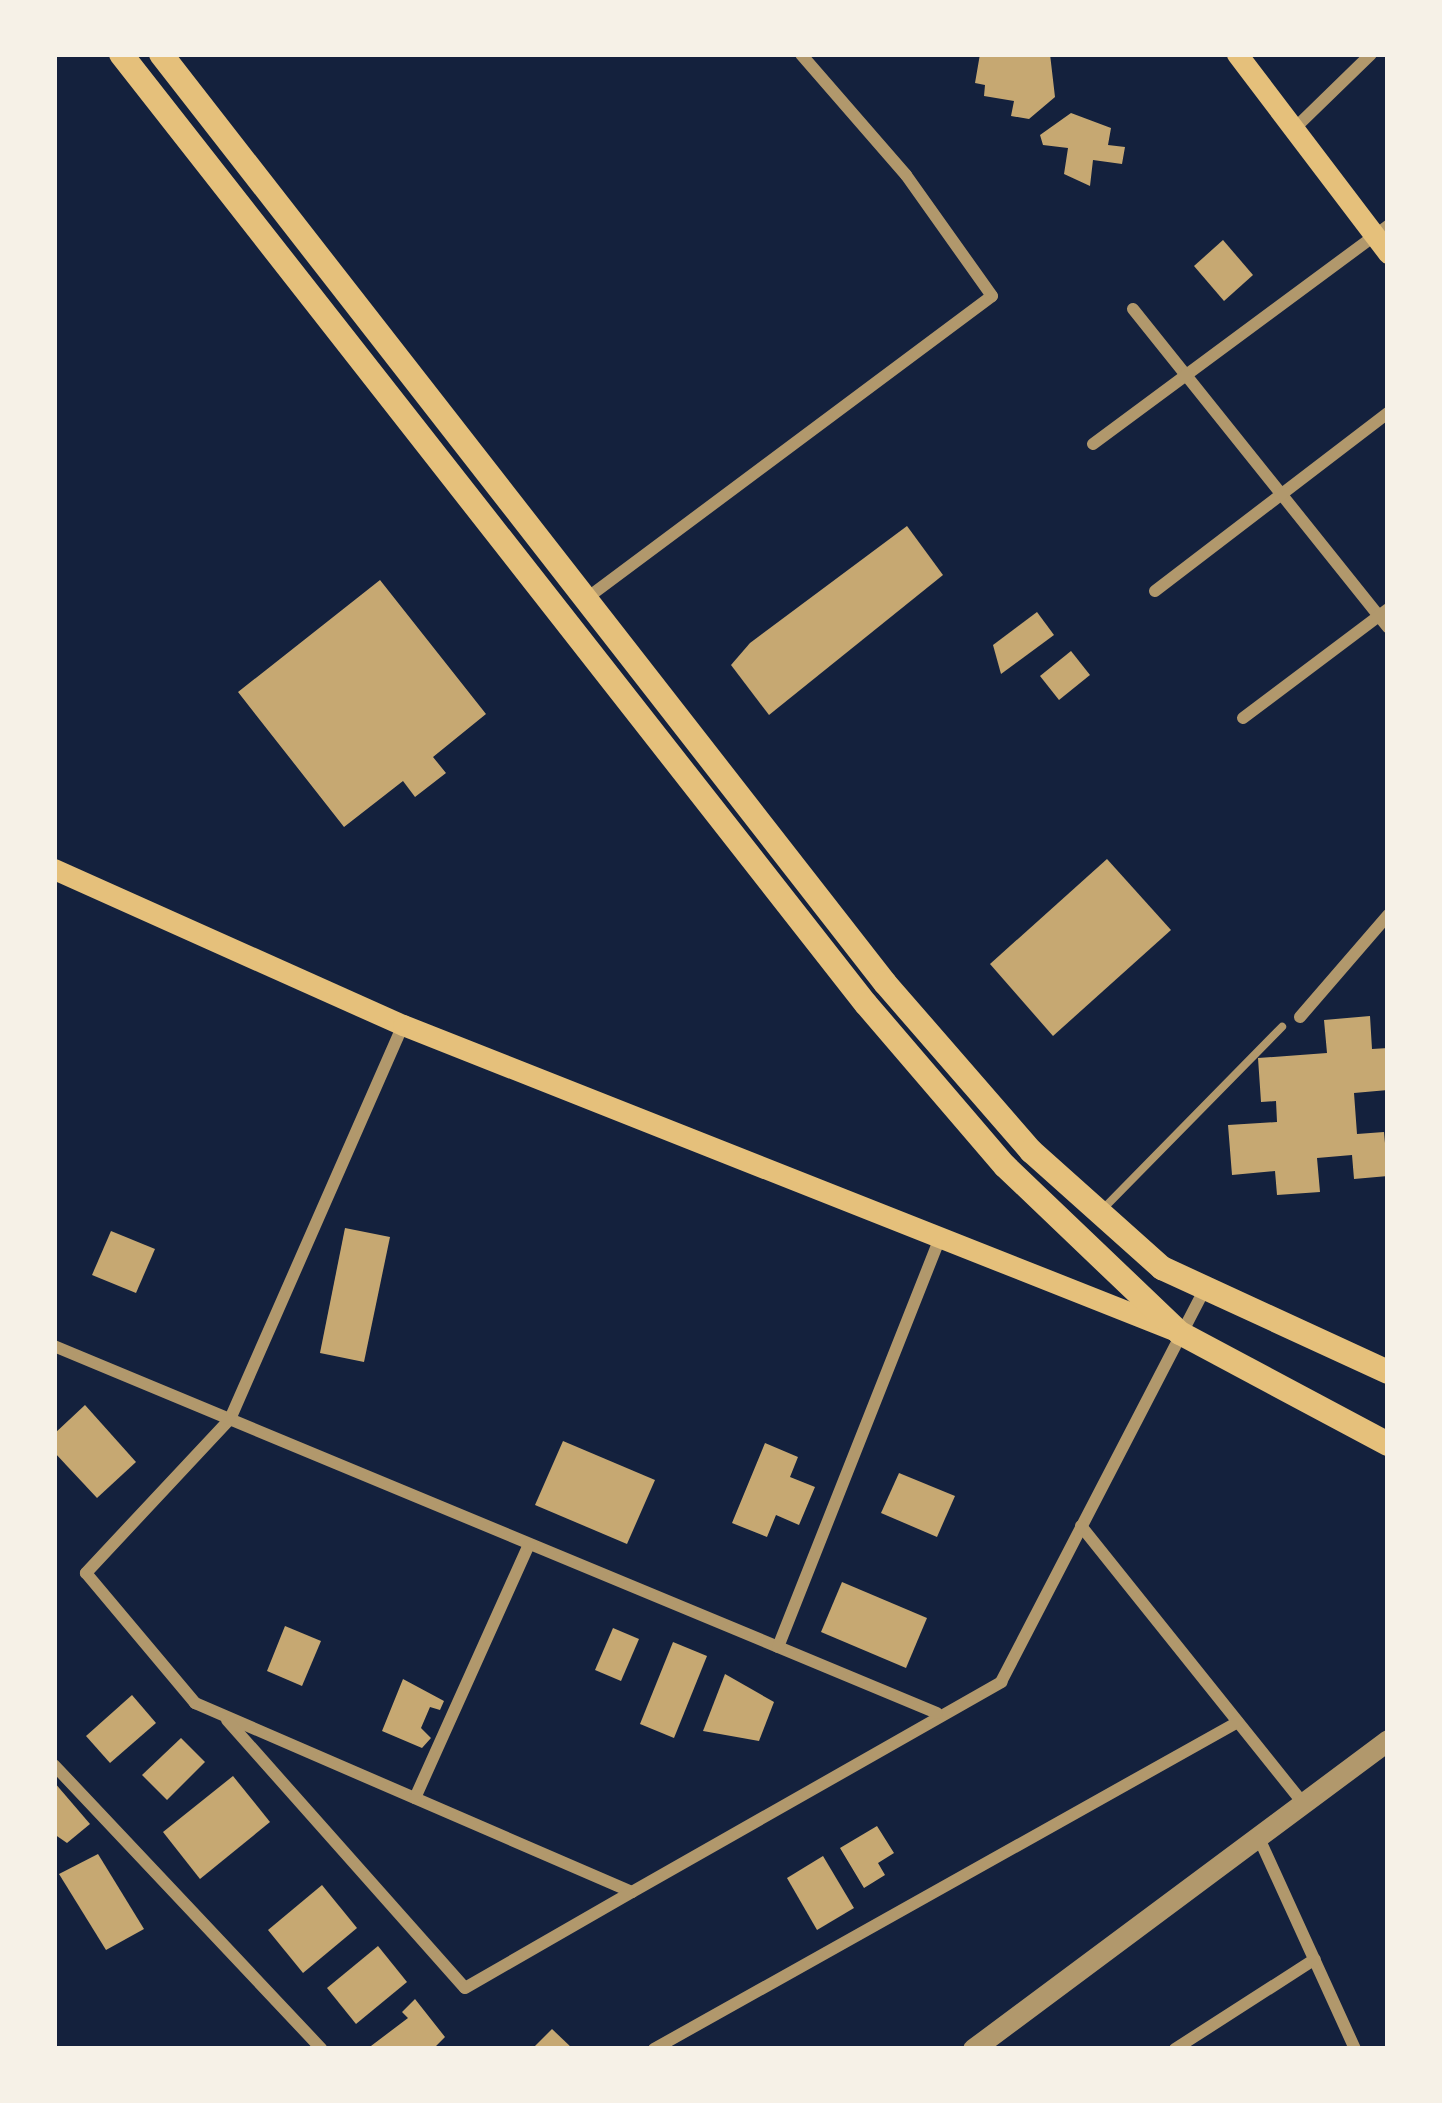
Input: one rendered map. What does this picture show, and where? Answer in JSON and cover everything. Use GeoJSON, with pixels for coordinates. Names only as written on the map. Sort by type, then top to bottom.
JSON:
{"type":"FeatureCollection","features":[{"type":"Feature","properties":{"kind":"main road"},"geometry":{"type":"LineString","coordinates":[[121,54],[866,1004],[1005,1166],[1180,1333]]}},
{"type":"Feature","properties":{"kind":"main road"},"geometry":{"type":"LineString","coordinates":[[161,54],[885,983],[1031,1151],[1162,1268],[1388,1372]]}},
{"type":"Feature","properties":{"kind":"main road"},"geometry":{"type":"LineString","coordinates":[[1237,54],[1384,238]]}},
{"type":"Feature","properties":{"kind":"main road"},"geometry":{"type":"LineString","coordinates":[[54,869],[403,1025],[941,1234],[1180,1333],[1388,1444]]}},
{"type":"Feature","properties":{"kind":"street"},"geometry":{"type":"LineString","coordinates":[[586,598],[992,296],[906,176],[801,54]]}},
{"type":"Feature","properties":{"kind":"street"},"geometry":{"type":"LineString","coordinates":[[1294,129],[1371,54]]}},
{"type":"Feature","properties":{"kind":"street"},"geometry":{"type":"LineString","coordinates":[[1093,444],[1384,238]]}},
{"type":"Feature","properties":{"kind":"street"},"geometry":{"type":"LineString","coordinates":[[1133,309],[1385,617],[1244,718]]}},
{"type":"Feature","properties":{"kind":"street"},"geometry":{"type":"LineString","coordinates":[[1155,591],[1388,413]]}},
{"type":"Feature","properties":{"kind":"street"},"geometry":{"type":"LineString","coordinates":[[1300,1017],[1388,915]]}},
{"type":"Feature","properties":{"kind":"street"},"geometry":{"type":"LineString","coordinates":[[403,1025],[230,1419],[86,1574],[195,1703],[632,1892]]}},
{"type":"Feature","properties":{"kind":"street"},"geometry":{"type":"LineString","coordinates":[[778,1647],[941,1234]]}},
{"type":"Feature","properties":{"kind":"street"},"geometry":{"type":"LineString","coordinates":[[221,1714],[465,1988],[937,1713],[1000,1682],[1205,1289]]}},
{"type":"Feature","properties":{"kind":"street"},"geometry":{"type":"LineString","coordinates":[[54,1346],[937,1713]]}},
{"type":"Feature","properties":{"kind":"street"},"geometry":{"type":"LineString","coordinates":[[1081,1526],[1303,1803]]}},
{"type":"Feature","properties":{"kind":"street"},"geometry":{"type":"LineString","coordinates":[[415,1798],[529,1544]]}},
{"type":"Feature","properties":{"kind":"street"},"geometry":{"type":"LineString","coordinates":[[654,2049],[1238,1722]]}},
{"type":"Feature","properties":{"kind":"street"},"geometry":{"type":"LineString","coordinates":[[974,2049],[1388,1740]]}},
{"type":"Feature","properties":{"kind":"street"},"geometry":{"type":"LineString","coordinates":[[54,1765],[322,2049]]}},
{"type":"Feature","properties":{"kind":"street"},"geometry":{"type":"LineString","coordinates":[[1258,1836],[1354,2049]]}},
{"type":"Feature","properties":{"kind":"street"},"geometry":{"type":"LineString","coordinates":[[1174,2049],[1315,1959]]}},
{"type":"Feature","properties":{"kind":"lane"},"geometry":{"type":"LineString","coordinates":[[1098,1215],[1282,1027]]}},
{"type":"Feature","properties":{"kind":"building"},"geometry":{"type":"Polygon","coordinates":[[[980,54],[1050,54],[1055,97],[1029,119],[1011,116],[1014,101],[984,96],[985,85],[975,83],[980,54]]]}},
{"type":"Feature","properties":{"kind":"building"},"geometry":{"type":"Polygon","coordinates":[[[1071,113],[1111,128],[1108,145],[1125,147],[1122,164],[1093,160],[1090,186],[1064,174],[1068,148],[1043,145],[1040,135],[1071,113]]]}},
{"type":"Feature","properties":{"kind":"building"},"geometry":{"type":"Polygon","coordinates":[[[1223,240],[1253,275],[1224,301],[1194,266],[1223,240]]]}},
{"type":"Feature","properties":{"kind":"building"},"geometry":{"type":"Polygon","coordinates":[[[907,526],[943,575],[769,715],[731,665],[750,643],[907,526]]]}},
{"type":"Feature","properties":{"kind":"building"},"geometry":{"type":"Polygon","coordinates":[[[380,580],[486,714],[433,757],[446,773],[415,797],[403,781],[344,827],[238,692],[380,580]]]}},
{"type":"Feature","properties":{"kind":"building"},"geometry":{"type":"Polygon","coordinates":[[[1037,612],[1054,635],[1001,674],[993,645],[1037,612]]]}},
{"type":"Feature","properties":{"kind":"building"},"geometry":{"type":"Polygon","coordinates":[[[1071,651],[1090,675],[1059,700],[1040,676],[1071,651]]]}},
{"type":"Feature","properties":{"kind":"building"},"geometry":{"type":"Polygon","coordinates":[[[1107,859],[1171,930],[1053,1036],[990,964],[1107,859]]]}},
{"type":"Feature","properties":{"kind":"building"},"geometry":{"type":"Polygon","coordinates":[[[1370,1016],[1372,1049],[1388,1048],[1388,1090],[1354,1093],[1357,1134],[1384,1132],[1388,1176],[1354,1179],[1352,1155],[1317,1158],[1320,1192],[1277,1195],[1275,1171],[1232,1175],[1228,1125],[1277,1122],[1276,1101],[1261,1102],[1258,1058],[1327,1053],[1324,1020],[1370,1016]]]}},
{"type":"Feature","properties":{"kind":"building"},"geometry":{"type":"Polygon","coordinates":[[[345,1228],[390,1237],[364,1362],[320,1353],[345,1228]]]}},
{"type":"Feature","properties":{"kind":"building"},"geometry":{"type":"Polygon","coordinates":[[[111,1231],[155,1249],[136,1293],[92,1275],[111,1231]]]}},
{"type":"Feature","properties":{"kind":"building"},"geometry":{"type":"Polygon","coordinates":[[[85,1405],[136,1462],[97,1498],[54,1452],[54,1434],[85,1405]]]}},
{"type":"Feature","properties":{"kind":"building"},"geometry":{"type":"Polygon","coordinates":[[[563,1441],[655,1480],[627,1544],[535,1505],[563,1441]]]}},
{"type":"Feature","properties":{"kind":"building"},"geometry":{"type":"Polygon","coordinates":[[[765,1443],[798,1457],[790,1477],[815,1487],[799,1525],[776,1515],[767,1537],[732,1523],[765,1443]]]}},
{"type":"Feature","properties":{"kind":"building"},"geometry":{"type":"Polygon","coordinates":[[[899,1473],[955,1496],[937,1537],[881,1513],[899,1473]]]}},
{"type":"Feature","properties":{"kind":"building"},"geometry":{"type":"Polygon","coordinates":[[[842,1582],[927,1618],[906,1668],[821,1632],[842,1582]]]}},
{"type":"Feature","properties":{"kind":"building"},"geometry":{"type":"Polygon","coordinates":[[[285,1626],[321,1641],[302,1686],[267,1671],[285,1626]]]}},
{"type":"Feature","properties":{"kind":"building"},"geometry":{"type":"Polygon","coordinates":[[[613,1628],[639,1639],[621,1681],[595,1670],[613,1628]]]}},
{"type":"Feature","properties":{"kind":"building"},"geometry":{"type":"Polygon","coordinates":[[[673,1642],[707,1656],[674,1738],[640,1724],[673,1642]]]}},
{"type":"Feature","properties":{"kind":"building"},"geometry":{"type":"Polygon","coordinates":[[[725,1674],[774,1702],[759,1741],[703,1731],[725,1674]]]}},
{"type":"Feature","properties":{"kind":"building"},"geometry":{"type":"Polygon","coordinates":[[[403,1679],[444,1701],[440,1710],[430,1707],[421,1728],[431,1738],[422,1748],[382,1731],[403,1679]]]}},
{"type":"Feature","properties":{"kind":"building"},"geometry":{"type":"Polygon","coordinates":[[[132,1695],[156,1723],[110,1763],[86,1736],[132,1695]]]}},
{"type":"Feature","properties":{"kind":"building"},"geometry":{"type":"Polygon","coordinates":[[[181,1738],[205,1762],[167,1800],[142,1775],[181,1738]]]}},
{"type":"Feature","properties":{"kind":"building"},"geometry":{"type":"Polygon","coordinates":[[[233,1776],[270,1822],[200,1879],[163,1832],[233,1776]]]}},
{"type":"Feature","properties":{"kind":"building"},"geometry":{"type":"Polygon","coordinates":[[[54,1782],[90,1824],[67,1843],[54,1834],[54,1782]]]}},
{"type":"Feature","properties":{"kind":"building"},"geometry":{"type":"Polygon","coordinates":[[[877,1826],[894,1853],[878,1863],[885,1875],[864,1888],[840,1848],[877,1826]]]}},
{"type":"Feature","properties":{"kind":"building"},"geometry":{"type":"Polygon","coordinates":[[[98,1854],[144,1929],[106,1950],[59,1874],[98,1854]]]}},
{"type":"Feature","properties":{"kind":"building"},"geometry":{"type":"Polygon","coordinates":[[[823,1856],[854,1908],[817,1930],[787,1878],[823,1856]]]}},
{"type":"Feature","properties":{"kind":"building"},"geometry":{"type":"Polygon","coordinates":[[[322,1885],[357,1928],[303,1973],[268,1930],[322,1885]]]}},
{"type":"Feature","properties":{"kind":"building"},"geometry":{"type":"Polygon","coordinates":[[[378,1946],[407,1982],[356,2024],[327,1988],[378,1946]]]}},
{"type":"Feature","properties":{"kind":"building"},"geometry":{"type":"Polygon","coordinates":[[[415,1999],[445,2037],[433,2049],[367,2049],[408,2018],[402,2012],[415,1999]]]}},
{"type":"Feature","properties":{"kind":"building"},"geometry":{"type":"Polygon","coordinates":[[[552,2029],[573,2049],[532,2049],[552,2029]]]}}]}
